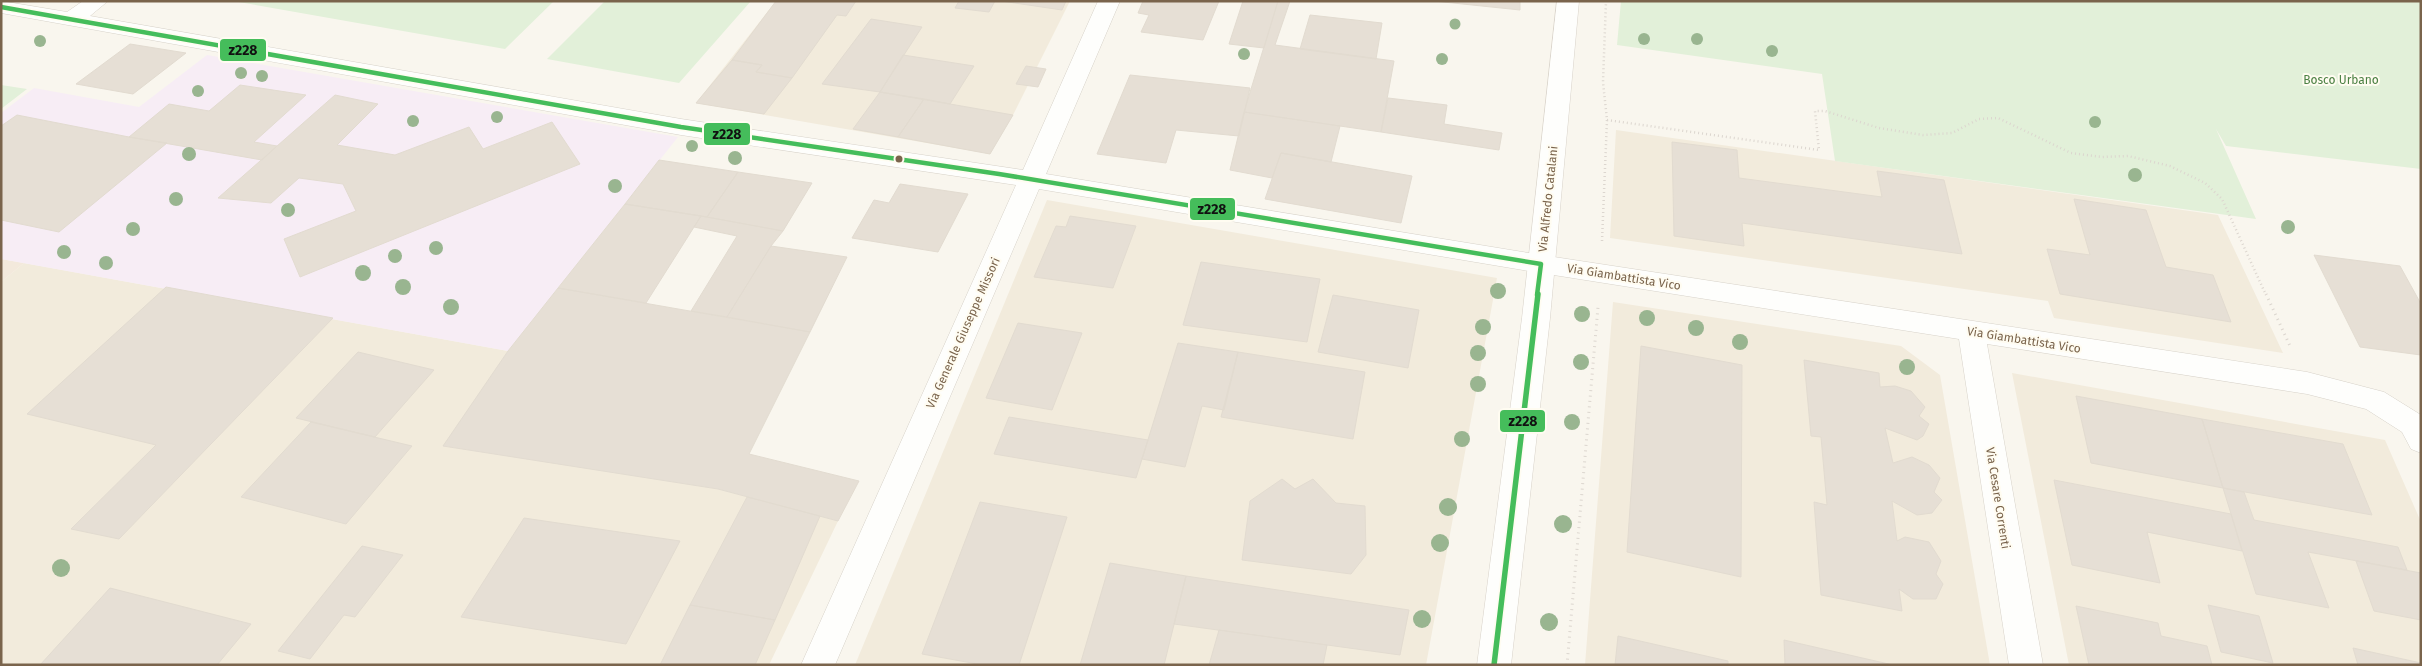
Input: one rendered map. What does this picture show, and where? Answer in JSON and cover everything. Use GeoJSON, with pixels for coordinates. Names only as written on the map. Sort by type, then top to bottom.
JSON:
{"type":"FeatureCollection","features":[{"type":"Feature","properties":{"kind":"street"},"geometry":{"type":"LineString","coordinates":[[73,18],[98,1]]}},
{"type":"Feature","properties":{"kind":"street","name":"Via Generale Giuseppe Missori"},"geometry":{"type":"LineString","coordinates":[[818,665],[1109,1]]}},
{"type":"Feature","properties":{"kind":"street","name":"Via Alfredo Catalani"},"geometry":{"type":"LineString","coordinates":[[1494,665],[1541,264],[1568,1]]}},
{"type":"Feature","properties":{"kind":"street","name":"Via Giambattista Vico"},"geometry":{"type":"LineString","coordinates":[[1,6],[681,127],[1030,179],[1541,264],[2307,383],[2374,400],[2416,432]]}},
{"type":"Feature","properties":{"kind":"street","name":"Via Cesare Correnti"},"geometry":{"type":"LineString","coordinates":[[1970,332],[2026,665]]}},
{"type":"Feature","properties":{"kind":"path"},"geometry":{"type":"LineString","coordinates":[[1567,665],[1600,273],[1607,120],[1603,82],[1606,1]]}},
{"type":"Feature","properties":{"kind":"path"},"geometry":{"type":"LineString","coordinates":[[1607,120],[1819,150],[1815,111],[1825,111],[1879,128],[1923,135],[1952,133],[1979,119],[1998,118],[2071,153],[2102,157],[2128,156],[2170,166],[2205,183],[2222,199],[2307,383]]}},
{"type":"Feature","properties":{"kind":"shaded area"},"geometry":{"type":"Polygon","coordinates":[[[776,1],[1070,1],[1013,115],[990,154],[696,103],[776,1]]]}},
{"type":"Feature","properties":{"kind":"shaded area"},"geometry":{"type":"Polygon","coordinates":[[[207,55],[678,137],[508,351],[1,259],[1,113],[34,88],[139,107],[207,55]]]}},
{"type":"Feature","properties":{"kind":"shaded area"},"geometry":{"type":"Polygon","coordinates":[[[1616,130],[2218,215],[2283,353],[2054,318],[2048,301],[1610,238],[1616,130]]]}},
{"type":"Feature","properties":{"kind":"shaded area"},"geometry":{"type":"Polygon","coordinates":[[[1047,200],[1497,278],[1426,665],[855,665],[1047,200]]]}},
{"type":"Feature","properties":{"kind":"shaded area"},"geometry":{"type":"Polygon","coordinates":[[[1,259],[24,263],[1,282],[1,259]]]}},
{"type":"Feature","properties":{"kind":"shaded area"},"geometry":{"type":"Polygon","coordinates":[[[24,263],[508,351],[444,446],[718,489],[838,521],[769,665],[1,665],[1,282],[24,263]]]}},
{"type":"Feature","properties":{"kind":"shaded area"},"geometry":{"type":"Polygon","coordinates":[[[1613,302],[1901,346],[1940,375],[1990,665],[1585,665],[1613,302]]]}},
{"type":"Feature","properties":{"kind":"shaded area"},"geometry":{"type":"Polygon","coordinates":[[[2012,373],[2385,440],[2421,522],[2421,665],[2069,665],[2012,373]]]}},
{"type":"Feature","properties":{"kind":"green space"},"geometry":{"type":"Polygon","coordinates":[[[233,1],[554,1],[505,49],[233,1]]]}},
{"type":"Feature","properties":{"kind":"green space"},"geometry":{"type":"Polygon","coordinates":[[[605,1],[751,1],[679,83],[547,59],[605,1]]]}},
{"type":"Feature","properties":{"kind":"green space","name":"Bosco Urbano"},"geometry":{"type":"Polygon","coordinates":[[[1621,1],[2421,1],[2421,169],[2226,146],[2216,129],[2256,219],[1835,161],[1822,74],[1617,45],[1621,1]]]}},
{"type":"Feature","properties":{"kind":"green space"},"geometry":{"type":"Polygon","coordinates":[[[1,85],[27,89],[1,109],[1,85]]]}},
{"type":"Feature","properties":{"kind":"building"},"geometry":{"type":"Polygon","coordinates":[[[776,1],[856,1],[846,16],[837,15],[792,78],[756,72],[762,65],[732,60],[776,1]]]}},
{"type":"Feature","properties":{"kind":"building"},"geometry":{"type":"Polygon","coordinates":[[[959,1],[995,1],[989,12],[955,8],[959,1]]]}},
{"type":"Feature","properties":{"kind":"building"},"geometry":{"type":"Polygon","coordinates":[[[1001,1],[1066,1],[1062,10],[1001,1]]]}},
{"type":"Feature","properties":{"kind":"building"},"geometry":{"type":"Polygon","coordinates":[[[1143,1],[1219,1],[1203,40],[1141,32],[1149,15],[1138,13],[1143,1]]]}},
{"type":"Feature","properties":{"kind":"building"},"geometry":{"type":"Polygon","coordinates":[[[1243,1],[1278,1],[1264,48],[1229,44],[1243,1]]]}},
{"type":"Feature","properties":{"kind":"building"},"geometry":{"type":"Polygon","coordinates":[[[1278,1],[1290,1],[1275,45],[1394,61],[1381,132],[1244,112],[1278,1]]]}},
{"type":"Feature","properties":{"kind":"building"},"geometry":{"type":"Polygon","coordinates":[[[1434,1],[1520,1],[1520,10],[1434,1]]]}},
{"type":"Feature","properties":{"kind":"building"},"geometry":{"type":"Polygon","coordinates":[[[1310,15],[1382,23],[1376,59],[1300,49],[1310,15]]]}},
{"type":"Feature","properties":{"kind":"building"},"geometry":{"type":"Polygon","coordinates":[[[871,19],[922,27],[880,92],[822,84],[871,19]]]}},
{"type":"Feature","properties":{"kind":"building"},"geometry":{"type":"Polygon","coordinates":[[[130,44],[186,53],[133,94],[76,84],[130,44]]]}},
{"type":"Feature","properties":{"kind":"building"},"geometry":{"type":"Polygon","coordinates":[[[903,55],[974,66],[950,104],[880,92],[903,55]]]}},
{"type":"Feature","properties":{"kind":"building"},"geometry":{"type":"Polygon","coordinates":[[[732,60],[762,65],[756,72],[792,78],[764,114],[696,103],[732,60]]]}},
{"type":"Feature","properties":{"kind":"building"},"geometry":{"type":"Polygon","coordinates":[[[1026,66],[1046,69],[1038,87],[1016,84],[1026,66]]]}},
{"type":"Feature","properties":{"kind":"building"},"geometry":{"type":"Polygon","coordinates":[[[1130,75],[1250,88],[1239,136],[1176,130],[1166,163],[1097,154],[1130,75]]]}},
{"type":"Feature","properties":{"kind":"building"},"geometry":{"type":"Polygon","coordinates":[[[240,85],[306,95],[254,142],[277,146],[262,160],[129,137],[169,104],[209,111],[240,85]]]}},
{"type":"Feature","properties":{"kind":"building"},"geometry":{"type":"Polygon","coordinates":[[[880,92],[924,99],[898,137],[853,129],[880,92]]]}},
{"type":"Feature","properties":{"kind":"building"},"geometry":{"type":"Polygon","coordinates":[[[335,95],[378,104],[337,145],[395,155],[469,127],[483,149],[552,122],[580,164],[300,277],[284,239],[356,211],[343,184],[299,178],[271,203],[218,198],[335,95]]]}},
{"type":"Feature","properties":{"kind":"building"},"geometry":{"type":"Polygon","coordinates":[[[1388,98],[1447,105],[1444,124],[1502,133],[1499,150],[1381,132],[1388,98]]]}},
{"type":"Feature","properties":{"kind":"building"},"geometry":{"type":"Polygon","coordinates":[[[924,99],[1013,115],[990,154],[898,137],[924,99]]]}},
{"type":"Feature","properties":{"kind":"building"},"geometry":{"type":"Polygon","coordinates":[[[1244,112],[1340,126],[1331,162],[1281,153],[1272,178],[1230,170],[1244,112]]]}},
{"type":"Feature","properties":{"kind":"building"},"geometry":{"type":"Polygon","coordinates":[[[17,115],[167,143],[59,232],[1,220],[1,126],[17,115]]]}},
{"type":"Feature","properties":{"kind":"building"},"geometry":{"type":"Polygon","coordinates":[[[1672,142],[1737,150],[1739,178],[1882,197],[1877,171],[1944,180],[1962,254],[1742,223],[1744,246],[1674,236],[1672,142]]]}},
{"type":"Feature","properties":{"kind":"building"},"geometry":{"type":"Polygon","coordinates":[[[1281,153],[1412,176],[1401,223],[1265,199],[1281,153]]]}},
{"type":"Feature","properties":{"kind":"building"},"geometry":{"type":"Polygon","coordinates":[[[659,160],[738,172],[707,217],[625,204],[659,160]]]}},
{"type":"Feature","properties":{"kind":"building"},"geometry":{"type":"Polygon","coordinates":[[[738,172],[812,183],[783,231],[707,217],[738,172]]]}},
{"type":"Feature","properties":{"kind":"building"},"geometry":{"type":"Polygon","coordinates":[[[900,184],[968,194],[938,252],[852,238],[874,200],[889,203],[900,184]]]}},
{"type":"Feature","properties":{"kind":"building"},"geometry":{"type":"Polygon","coordinates":[[[2074,199],[2146,210],[2166,267],[2213,275],[2231,322],[2060,294],[2047,249],[2090,255],[2074,199]]]}},
{"type":"Feature","properties":{"kind":"building"},"geometry":{"type":"Polygon","coordinates":[[[625,204],[701,216],[646,303],[558,288],[625,204]]]}},
{"type":"Feature","properties":{"kind":"building"},"geometry":{"type":"Polygon","coordinates":[[[701,216],[783,231],[771,246],[727,317],[691,311],[737,236],[694,227],[701,216]]]}},
{"type":"Feature","properties":{"kind":"building"},"geometry":{"type":"Polygon","coordinates":[[[1070,216],[1136,226],[1113,288],[1034,277],[1056,226],[1066,227],[1070,216]]]}},
{"type":"Feature","properties":{"kind":"building"},"geometry":{"type":"Polygon","coordinates":[[[771,246],[847,257],[810,332],[727,317],[771,246]]]}},
{"type":"Feature","properties":{"kind":"building"},"geometry":{"type":"Polygon","coordinates":[[[2314,255],[2400,266],[2421,304],[2421,355],[2360,347],[2314,255]]]}},
{"type":"Feature","properties":{"kind":"building"},"geometry":{"type":"Polygon","coordinates":[[[1201,262],[1320,279],[1307,342],[1183,325],[1201,262]]]}},
{"type":"Feature","properties":{"kind":"building"},"geometry":{"type":"Polygon","coordinates":[[[166,287],[333,318],[119,539],[71,529],[156,445],[27,414],[166,287]]]}},
{"type":"Feature","properties":{"kind":"building"},"geometry":{"type":"Polygon","coordinates":[[[558,288],[810,332],[749,454],[859,481],[838,521],[718,489],[443,446],[508,351],[558,288]]]}},
{"type":"Feature","properties":{"kind":"building"},"geometry":{"type":"Polygon","coordinates":[[[1333,295],[1419,310],[1408,368],[1318,352],[1333,295]]]}},
{"type":"Feature","properties":{"kind":"building"},"geometry":{"type":"Polygon","coordinates":[[[1018,323],[1082,333],[1052,410],[986,398],[1018,323]]]}},
{"type":"Feature","properties":{"kind":"building"},"geometry":{"type":"Polygon","coordinates":[[[1178,343],[1238,352],[1224,410],[1202,406],[1185,467],[1142,459],[1178,343]]]}},
{"type":"Feature","properties":{"kind":"building"},"geometry":{"type":"Polygon","coordinates":[[[1641,346],[1742,365],[1741,577],[1627,552],[1641,346]]]}},
{"type":"Feature","properties":{"kind":"building"},"geometry":{"type":"Polygon","coordinates":[[[358,352],[434,370],[375,437],[296,418],[358,352]]]}},
{"type":"Feature","properties":{"kind":"building"},"geometry":{"type":"Polygon","coordinates":[[[1238,352],[1365,372],[1353,439],[1221,417],[1238,352]]]}},
{"type":"Feature","properties":{"kind":"building"},"geometry":{"type":"Polygon","coordinates":[[[1804,360],[1879,373],[1880,387],[1895,386],[1911,391],[1925,407],[1919,416],[1929,424],[1923,436],[1917,440],[1885,428],[1893,463],[1912,457],[1929,465],[1940,478],[1934,492],[1942,500],[1932,513],[1917,515],[1892,501],[1897,541],[1905,537],[1929,542],[1941,561],[1936,574],[1943,584],[1936,599],[1913,599],[1899,589],[1902,611],[1821,595],[1814,502],[1827,505],[1821,437],[1811,436],[1804,360]]]}},
{"type":"Feature","properties":{"kind":"building"},"geometry":{"type":"Polygon","coordinates":[[[2076,396],[2202,419],[2223,488],[2091,463],[2076,396]]]}},
{"type":"Feature","properties":{"kind":"building"},"geometry":{"type":"Polygon","coordinates":[[[1009,417],[1148,440],[1136,478],[994,454],[1009,417]]]}},
{"type":"Feature","properties":{"kind":"building"},"geometry":{"type":"Polygon","coordinates":[[[2202,419],[2343,444],[2372,515],[2223,488],[2202,419]]]}},
{"type":"Feature","properties":{"kind":"building"},"geometry":{"type":"Polygon","coordinates":[[[311,422],[412,446],[346,524],[241,497],[311,422]]]}},
{"type":"Feature","properties":{"kind":"building"},"geometry":{"type":"Polygon","coordinates":[[[1282,479],[1295,489],[1313,479],[1336,503],[1365,506],[1366,555],[1351,574],[1242,560],[1250,501],[1282,479]]]}},
{"type":"Feature","properties":{"kind":"building"},"geometry":{"type":"Polygon","coordinates":[[[2054,480],[2231,514],[2242,551],[2147,532],[2160,583],[2072,565],[2054,480]]]}},
{"type":"Feature","properties":{"kind":"building"},"geometry":{"type":"Polygon","coordinates":[[[2223,488],[2244,492],[2254,520],[2398,547],[2407,570],[2308,552],[2329,608],[2256,594],[2223,488]]]}},
{"type":"Feature","properties":{"kind":"building"},"geometry":{"type":"Polygon","coordinates":[[[747,497],[820,516],[775,620],[690,605],[747,497]]]}},
{"type":"Feature","properties":{"kind":"building"},"geometry":{"type":"Polygon","coordinates":[[[980,502],[1067,517],[1019,665],[983,665],[922,654],[980,502]]]}},
{"type":"Feature","properties":{"kind":"building"},"geometry":{"type":"Polygon","coordinates":[[[524,518],[680,541],[626,644],[461,617],[524,518]]]}},
{"type":"Feature","properties":{"kind":"building"},"geometry":{"type":"Polygon","coordinates":[[[362,546],[403,555],[355,617],[344,615],[310,659],[278,651],[362,546]]]}},
{"type":"Feature","properties":{"kind":"building"},"geometry":{"type":"Polygon","coordinates":[[[2356,561],[2421,573],[2421,620],[2374,611],[2356,561]]]}},
{"type":"Feature","properties":{"kind":"building"},"geometry":{"type":"Polygon","coordinates":[[[1110,563],[1186,576],[1164,665],[1080,665],[1110,563]]]}},
{"type":"Feature","properties":{"kind":"building"},"geometry":{"type":"Polygon","coordinates":[[[1186,576],[1409,610],[1400,655],[1174,624],[1186,576]]]}},
{"type":"Feature","properties":{"kind":"building"},"geometry":{"type":"Polygon","coordinates":[[[110,588],[251,624],[217,665],[40,665],[110,588]]]}},
{"type":"Feature","properties":{"kind":"building"},"geometry":{"type":"Polygon","coordinates":[[[690,605],[775,620],[755,665],[660,665],[690,605]]]}},
{"type":"Feature","properties":{"kind":"building"},"geometry":{"type":"Polygon","coordinates":[[[2208,605],[2259,616],[2273,663],[2221,652],[2208,605]]]}},
{"type":"Feature","properties":{"kind":"building"},"geometry":{"type":"Polygon","coordinates":[[[2076,606],[2158,623],[2161,636],[2207,646],[2212,665],[2089,665],[2076,606]]]}},
{"type":"Feature","properties":{"kind":"building"},"geometry":{"type":"Polygon","coordinates":[[[1219,630],[1327,645],[1323,665],[1209,665],[1219,630]]]}},
{"type":"Feature","properties":{"kind":"building"},"geometry":{"type":"Polygon","coordinates":[[[1618,636],[1728,661],[1728,665],[1615,665],[1618,636]]]}},
{"type":"Feature","properties":{"kind":"building"},"geometry":{"type":"Polygon","coordinates":[[[1784,640],[1893,665],[1785,665],[1784,640]]]}},
{"type":"Feature","properties":{"kind":"building"},"geometry":{"type":"Polygon","coordinates":[[[2353,648],[2421,663],[2421,665],[2358,665],[2353,648]]]}},
{"type":"Feature","properties":{"kind":"transit line","name":"z228"},"geometry":{"type":"LineString","coordinates":[[1,7],[681,127],[999,174],[1541,264],[1494,665]]}}]}
